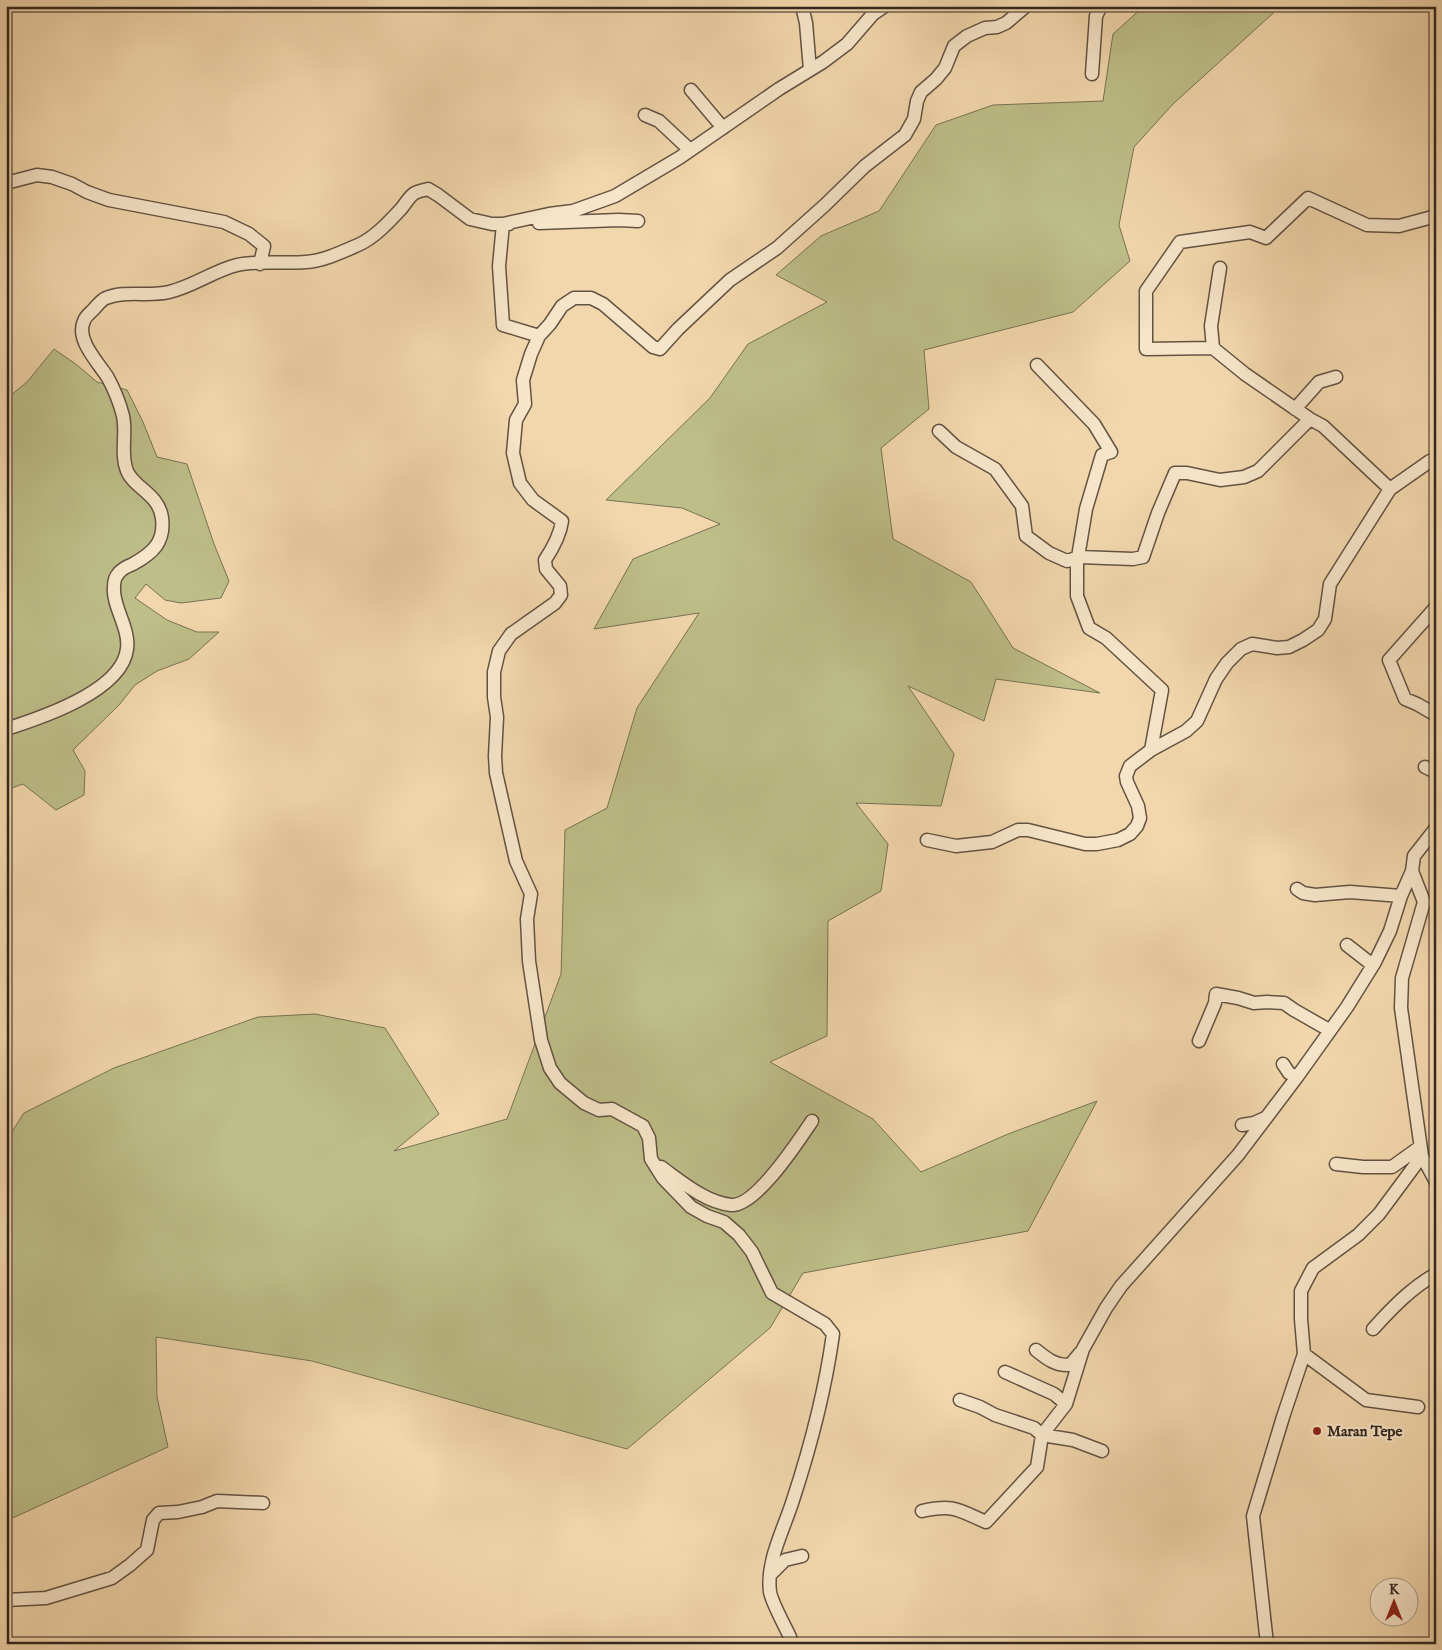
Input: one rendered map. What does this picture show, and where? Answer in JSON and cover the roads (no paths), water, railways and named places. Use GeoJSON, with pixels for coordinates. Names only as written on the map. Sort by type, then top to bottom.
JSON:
{"type":"FeatureCollection","features":[{"type":"Feature","properties":{"kind":"street"},"geometry":{"type":"LineString","coordinates":[[802,6],[806,23],[810,70]]}},
{"type":"Feature","properties":{"kind":"street"},"geometry":{"type":"LineString","coordinates":[[503,224],[573,211],[615,196],[690,150],[823,62],[847,44],[873,14],[885,6]]}},
{"type":"Feature","properties":{"kind":"street"},"geometry":{"type":"LineString","coordinates":[[791,1644],[790,1637],[770,1594],[770,1575],[818,1415],[828,1373],[833,1334],[825,1324],[772,1293],[752,1252],[739,1235],[724,1222],[707,1216],[691,1207],[663,1178],[651,1160],[649,1138],[643,1126],[612,1109],[599,1110],[584,1103],[560,1083],[550,1068],[541,1040],[529,962],[527,920],[531,894],[516,861],[496,773],[497,717],[494,696],[494,672],[499,651],[511,634],[555,603],[561,595],[560,586],[546,569],[545,560],[553,549],[562,521],[533,500],[520,483],[513,453],[516,420],[524,404],[524,380],[531,354],[539,336],[562,306],[574,298],[591,298],[603,304],[653,346],[660,349],[678,329],[730,280],[777,248],[865,166],[905,135],[914,119],[917,101],[921,92],[945,68],[954,46],[967,36],[985,28],[997,27],[1006,23],[1026,6]]}},
{"type":"Feature","properties":{"kind":"street"},"geometry":{"type":"LineString","coordinates":[[1092,74],[1096,16],[1101,6]]}},
{"type":"Feature","properties":{"kind":"street"},"geometry":{"type":"LineString","coordinates":[[690,90],[723,128]]}},
{"type":"Feature","properties":{"kind":"street"},"geometry":{"type":"LineString","coordinates":[[645,115],[659,121],[690,150]]}},
{"type":"Feature","properties":{"kind":"street"},"geometry":{"type":"LineString","coordinates":[[6,183],[37,176],[52,177],[109,200],[224,222],[249,234],[264,246],[260,264]]}},
{"type":"Feature","properties":{"kind":"street"},"geometry":{"type":"LineString","coordinates":[[6,729],[40,718],[77,701],[114,676],[123,662],[128,648],[113,590],[115,580],[118,574],[126,567],[147,556],[158,545],[162,518],[159,507],[153,498],[129,474],[125,465],[124,418],[108,378],[87,348],[83,331],[84,321],[104,298],[119,295],[167,293],[190,286],[213,273],[239,265],[308,262],[330,256],[360,244],[379,231],[413,194],[428,189],[470,219],[492,224],[638,221]]}},
{"type":"Feature","properties":{"kind":"street"},"geometry":{"type":"LineString","coordinates":[[1390,489],[1323,426],[1245,374],[1213,348],[1146,349],[1146,291],[1180,242],[1250,232],[1266,238],[1308,198],[1367,225],[1400,226],[1436,216]]}},
{"type":"Feature","properties":{"kind":"street"},"geometry":{"type":"LineString","coordinates":[[503,224],[499,266],[503,325],[539,336]]}},
{"type":"Feature","properties":{"kind":"street"},"geometry":{"type":"LineString","coordinates":[[1213,348],[1211,326],[1220,268]]}},
{"type":"Feature","properties":{"kind":"street"},"geometry":{"type":"LineString","coordinates":[[1038,365],[1094,424],[1110,452],[1102,454],[1086,509],[1077,563],[1077,596],[1089,628],[1106,638],[1162,690],[1151,750]]}},
{"type":"Feature","properties":{"kind":"street"},"geometry":{"type":"LineString","coordinates":[[1295,409],[1319,382],[1336,377]]}},
{"type":"Feature","properties":{"kind":"street"},"geometry":{"type":"LineString","coordinates":[[939,431],[956,447],[995,469],[1022,506],[1026,536],[1049,553],[1068,562],[1079,557],[1133,559],[1143,557],[1158,513],[1176,473],[1187,473],[1220,480],[1244,477],[1258,471],[1310,419]]}},
{"type":"Feature","properties":{"kind":"street"},"geometry":{"type":"LineString","coordinates":[[927,840],[956,846],[992,842],[1018,830],[1028,830],[1085,844],[1098,844],[1118,840],[1130,834],[1137,826],[1140,818],[1138,806],[1126,782],[1130,766],[1151,750],[1186,731],[1197,721],[1216,679],[1241,649],[1252,644],[1277,648],[1289,647],[1304,640],[1318,630],[1325,619],[1330,584],[1390,489],[1430,461],[1436,459]]}},
{"type":"Feature","properties":{"kind":"street"},"geometry":{"type":"LineString","coordinates":[[1436,607],[1390,660],[1405,699],[1436,715]]}},
{"type":"Feature","properties":{"kind":"street"},"geometry":{"type":"LineString","coordinates":[[922,1511],[942,1506],[958,1509],[986,1522],[1037,1467],[1042,1435],[1066,1404],[1083,1350],[1106,1308],[1120,1286],[1238,1155],[1347,1007],[1375,962],[1390,931],[1401,896],[1412,871],[1414,856],[1436,828]]}},
{"type":"Feature","properties":{"kind":"street"},"geometry":{"type":"LineString","coordinates":[[1412,871],[1424,902],[1402,978],[1401,1008],[1421,1152],[1436,1182]]}},
{"type":"Feature","properties":{"kind":"street"},"geometry":{"type":"LineString","coordinates":[[1297,888],[1303,893],[1315,895],[1350,892],[1401,896]]}},
{"type":"Feature","properties":{"kind":"street"},"geometry":{"type":"LineString","coordinates":[[1347,945],[1370,963],[1375,962]]}},
{"type":"Feature","properties":{"kind":"street"},"geometry":{"type":"LineString","coordinates":[[1200,1041],[1215,1003],[1216,994],[1254,1003],[1284,1004],[1329,1030]]}},
{"type":"Feature","properties":{"kind":"street"},"geometry":{"type":"LineString","coordinates":[[1283,1064],[1289,1073],[1297,1077]]}},
{"type":"Feature","properties":{"kind":"street"},"geometry":{"type":"LineString","coordinates":[[1242,1125],[1254,1123],[1267,1116]]}},
{"type":"Feature","properties":{"kind":"street"},"geometry":{"type":"LineString","coordinates":[[651,1160],[711,1200],[733,1205],[750,1199],[766,1182],[812,1121]]}},
{"type":"Feature","properties":{"kind":"street"},"geometry":{"type":"LineString","coordinates":[[1336,1164],[1392,1167],[1421,1152]]}},
{"type":"Feature","properties":{"kind":"street"},"geometry":{"type":"LineString","coordinates":[[1267,1644],[1253,1516],[1282,1417],[1304,1354],[1301,1291],[1313,1268],[1358,1235],[1379,1214],[1421,1152]]}},
{"type":"Feature","properties":{"kind":"street"},"geometry":{"type":"LineString","coordinates":[[1373,1329],[1395,1304],[1436,1274]]}},
{"type":"Feature","properties":{"kind":"street"},"geometry":{"type":"LineString","coordinates":[[1036,1350],[1052,1362],[1063,1366],[1070,1365],[1083,1350]]}},
{"type":"Feature","properties":{"kind":"street"},"geometry":{"type":"LineString","coordinates":[[1304,1354],[1366,1400],[1418,1407]]}},
{"type":"Feature","properties":{"kind":"street"},"geometry":{"type":"LineString","coordinates":[[1005,1372],[1054,1394],[1066,1404]]}},
{"type":"Feature","properties":{"kind":"street"},"geometry":{"type":"LineString","coordinates":[[960,1400],[995,1415],[1034,1428],[1042,1435],[1073,1440],[1102,1451]]}},
{"type":"Feature","properties":{"kind":"street"},"geometry":{"type":"LineString","coordinates":[[6,1600],[46,1598],[112,1578],[147,1550],[153,1520],[159,1513],[178,1512],[202,1507],[218,1501],[263,1503]]}},
{"type":"Feature","properties":{"kind":"street"},"geometry":{"type":"LineString","coordinates":[[770,1575],[785,1560],[802,1556]]}},
{"type":"Feature","properties":{"kind":"place","name":"Maran Tepe"},"geometry":{"type":"Point","coordinates":[1317,1431]}}]}
